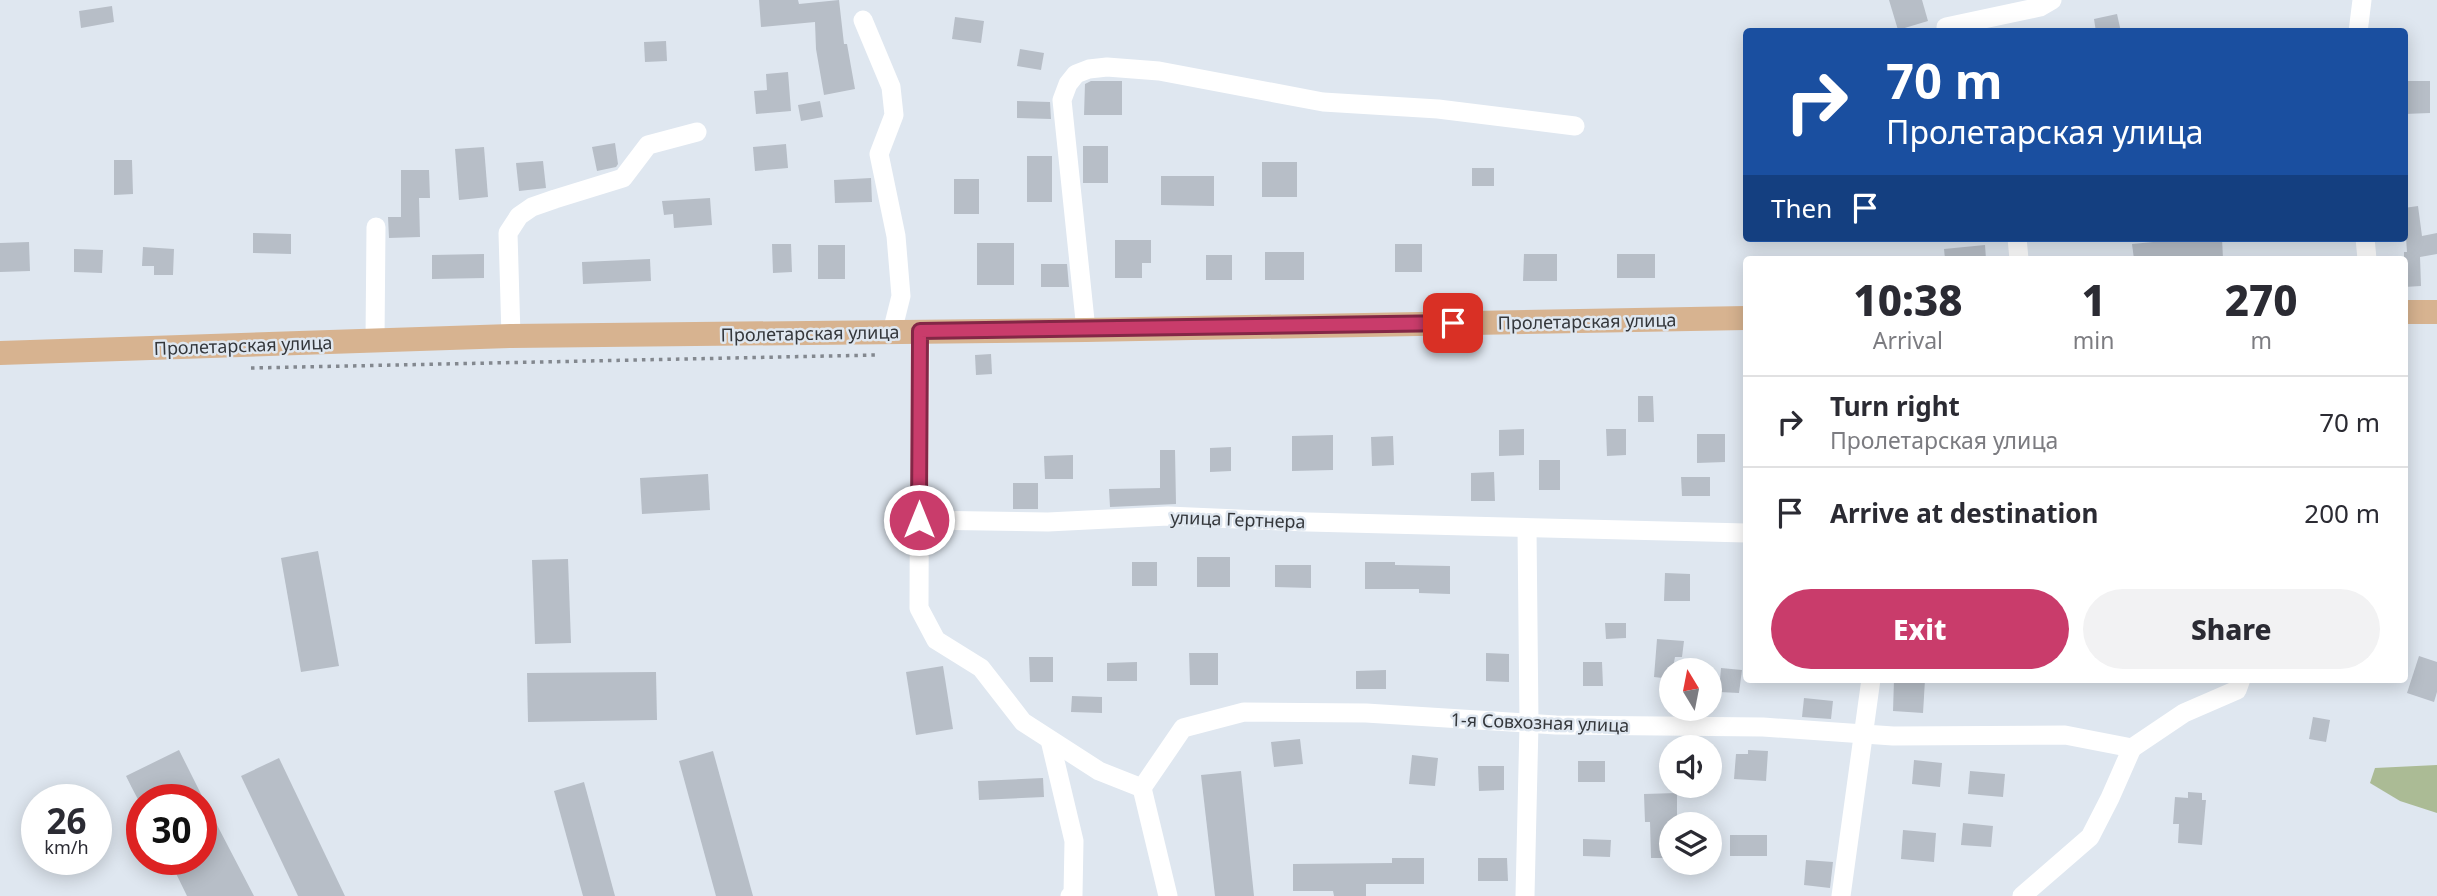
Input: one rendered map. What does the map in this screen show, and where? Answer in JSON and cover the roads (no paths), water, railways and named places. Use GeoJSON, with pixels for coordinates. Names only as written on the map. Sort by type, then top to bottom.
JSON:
{"type":"FeatureCollection","features":[{"type":"Feature","properties":{"kind":"main road"},"geometry":{"type":"LineString","coordinates":[[2408,312],[2437,312]]}},
{"type":"Feature","properties":{"kind":"main road","name":"Пролетарская улица"},"geometry":{"type":"LineString","coordinates":[[0,353],[511,336],[1086,330],[1743,318]]}},
{"type":"Feature","properties":{"kind":"street"},"geometry":{"type":"LineString","coordinates":[[1946,27],[2039,7],[2052,0]]}},
{"type":"Feature","properties":{"kind":"street"},"geometry":{"type":"LineString","coordinates":[[2358,28],[2361,0]]}},
{"type":"Feature","properties":{"kind":"street"},"geometry":{"type":"LineString","coordinates":[[863,20],[891,87],[894,115],[879,154],[896,236],[901,296],[892,332]]}},
{"type":"Feature","properties":{"kind":"street"},"geometry":{"type":"LineString","coordinates":[[1086,330],[1062,100],[1068,84],[1076,75],[1089,69],[1159,71],[1323,102],[1438,109],[1575,126]]}},
{"type":"Feature","properties":{"kind":"street"},"geometry":{"type":"LineString","coordinates":[[511,336],[508,233],[519,216],[543,203],[623,178],[648,145],[697,132]]}},
{"type":"Feature","properties":{"kind":"street"},"geometry":{"type":"LineString","coordinates":[[375,341],[376,227]]}},
{"type":"Feature","properties":{"kind":"street"},"geometry":{"type":"LineString","coordinates":[[920,331],[919,608],[936,640],[981,668],[1023,722],[1099,771],[1142,788],[1168,896]]}},
{"type":"Feature","properties":{"kind":"street","name":"улица Гертнера"},"geometry":{"type":"LineString","coordinates":[[919,520],[1048,522],[1168,516],[1743,533]]}},
{"type":"Feature","properties":{"kind":"street"},"geometry":{"type":"LineString","coordinates":[[1525,896],[1530,724],[1527,528]]}},
{"type":"Feature","properties":{"kind":"street"},"geometry":{"type":"LineString","coordinates":[[1841,896],[1870,683]]}},
{"type":"Feature","properties":{"kind":"street"},"geometry":{"type":"LineString","coordinates":[[2022,896],[2090,837],[2132,748],[2184,713],[2237,690],[2240,683]]}},
{"type":"Feature","properties":{"kind":"street","name":"1-я Совхозная улица"},"geometry":{"type":"LineString","coordinates":[[1142,788],[1182,728],[1244,712],[1366,713],[1530,724],[1763,727],[1893,736],[2065,734],[2132,748]]}},
{"type":"Feature","properties":{"kind":"street"},"geometry":{"type":"LineString","coordinates":[[1050,740],[1074,841],[1073,895],[1070,896]]}}]}
